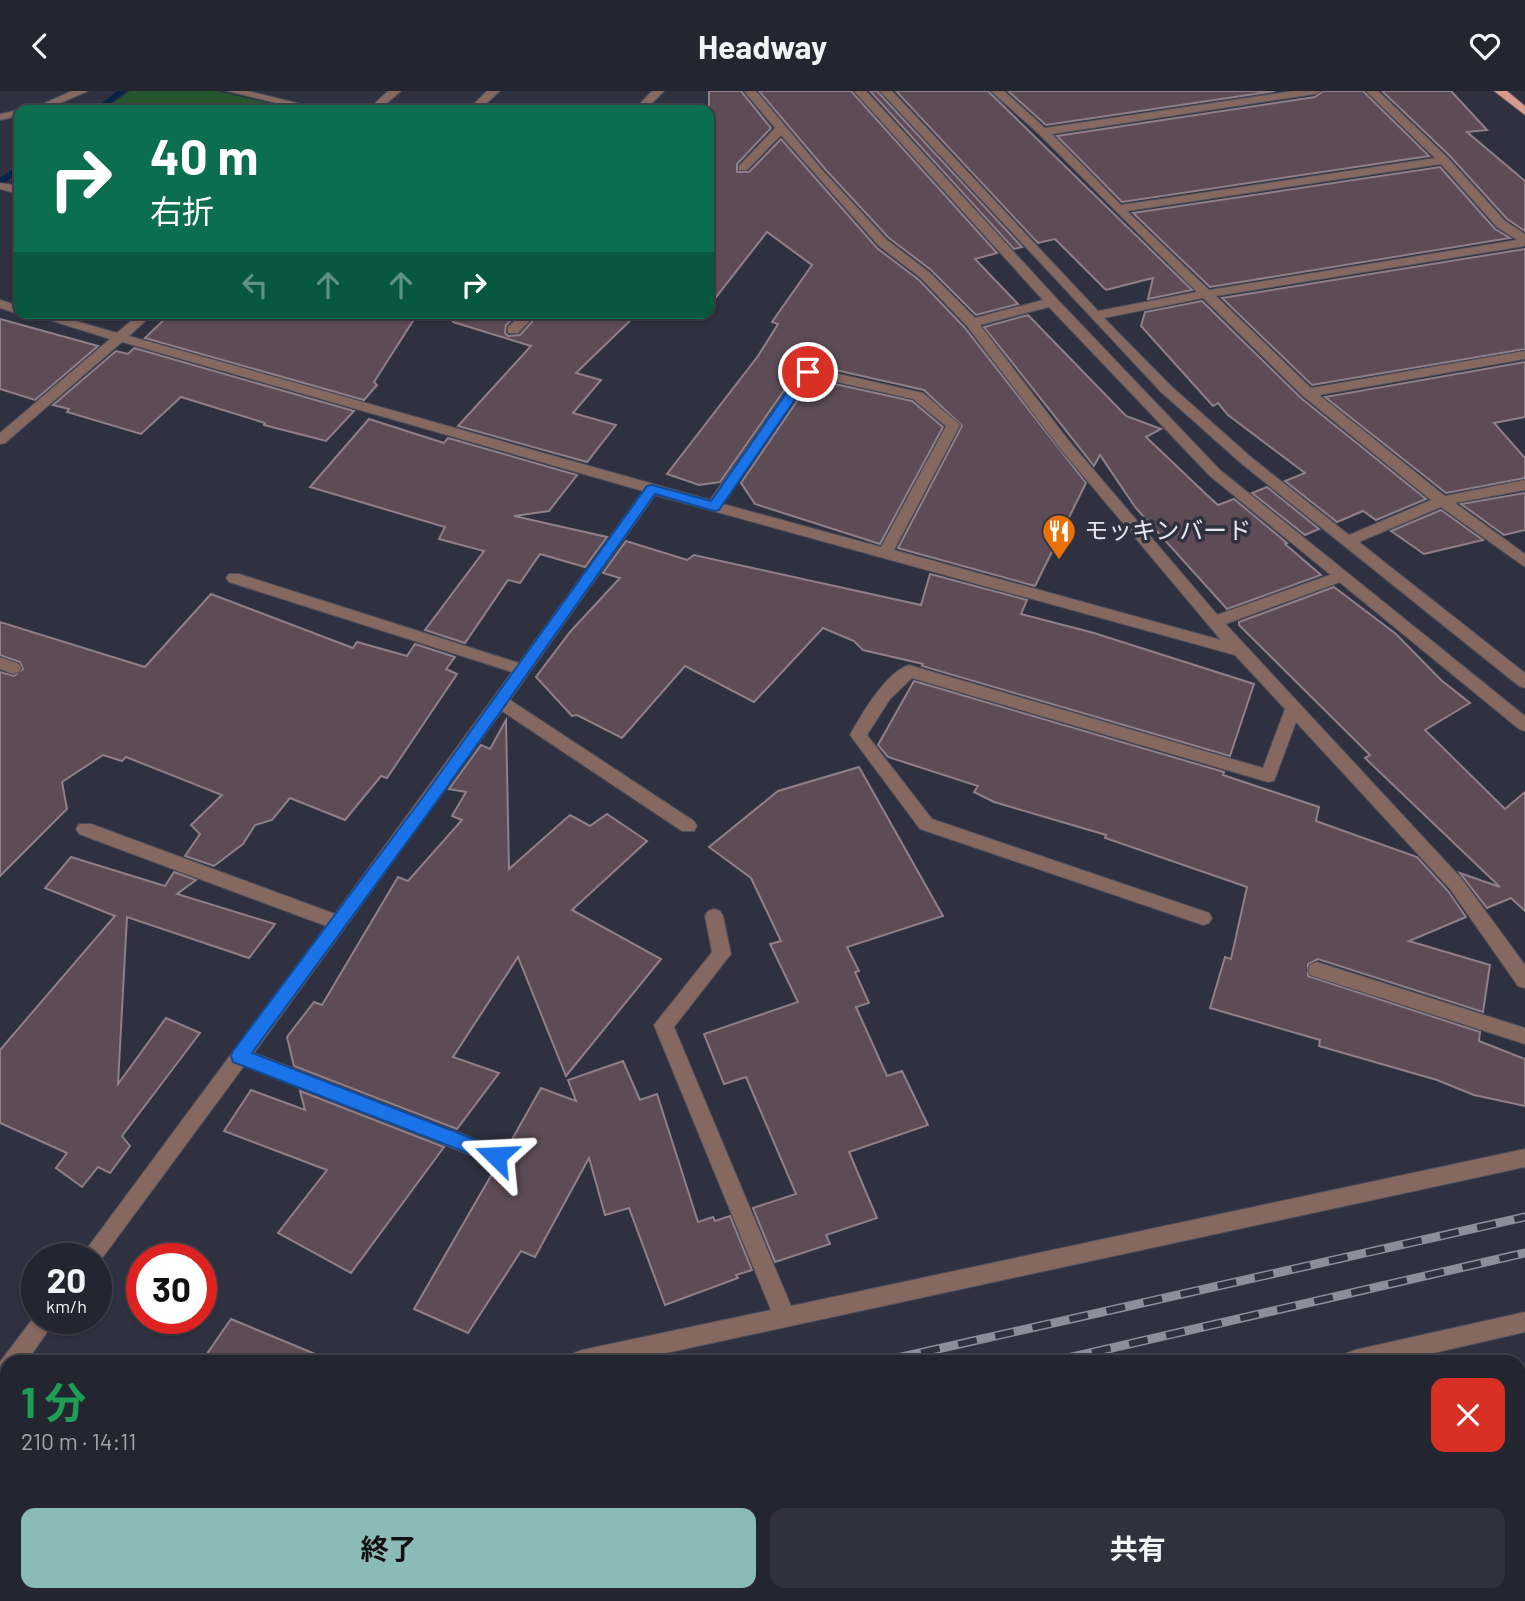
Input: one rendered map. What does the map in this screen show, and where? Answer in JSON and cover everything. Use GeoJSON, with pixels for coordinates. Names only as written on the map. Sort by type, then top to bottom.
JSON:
{"type":"FeatureCollection","features":[{"type":"Feature","properties":{"kind":"main road"},"geometry":{"type":"LineString","coordinates":[[1500,91],[1525,113]]}},
{"type":"Feature","properties":{"kind":"street"},"geometry":{"type":"LineString","coordinates":[[47,105],[82,91]]}},
{"type":"Feature","properties":{"kind":"street"},"geometry":{"type":"LineString","coordinates":[[233,91],[296,105]]}},
{"type":"Feature","properties":{"kind":"street"},"geometry":{"type":"LineString","coordinates":[[379,105],[394,91]]}},
{"type":"Feature","properties":{"kind":"street"},"geometry":{"type":"LineString","coordinates":[[479,105],[494,91]]}},
{"type":"Feature","properties":{"kind":"street"},"geometry":{"type":"LineString","coordinates":[[644,105],[658,91]]}},
{"type":"Feature","properties":{"kind":"street"},"geometry":{"type":"LineString","coordinates":[[750,91],[883,243],[925,275],[972,323],[1064,444],[1238,650],[1456,884],[1525,980]]}},
{"type":"Feature","properties":{"kind":"street"},"geometry":{"type":"LineString","coordinates":[[860,91],[1052,302],[1215,473],[1525,725]]}},
{"type":"Feature","properties":{"kind":"street"},"geometry":{"type":"LineString","coordinates":[[886,91],[1166,389],[1348,541],[1525,682]]}},
{"type":"Feature","properties":{"kind":"street"},"geometry":{"type":"LineString","coordinates":[[997,91],[1043,132],[1118,209],[1308,393],[1442,501],[1525,562]]}},
{"type":"Feature","properties":{"kind":"street"},"geometry":{"type":"LineString","coordinates":[[1043,132],[1315,91]]}},
{"type":"Feature","properties":{"kind":"street"},"geometry":{"type":"LineString","coordinates":[[1372,91],[1444,160],[1501,224],[1525,240]]}},
{"type":"Feature","properties":{"kind":"street"},"geometry":{"type":"LineString","coordinates":[[743,168],[781,128]]}},
{"type":"Feature","properties":{"kind":"street"},"geometry":{"type":"LineString","coordinates":[[1118,209],[1444,160]]}},
{"type":"Feature","properties":{"kind":"street"},"geometry":{"type":"LineString","coordinates":[[2,186],[14,189]]}},
{"type":"Feature","properties":{"kind":"street"},"geometry":{"type":"LineString","coordinates":[[1095,316],[1206,294],[1525,240]]}},
{"type":"Feature","properties":{"kind":"street"},"geometry":{"type":"LineString","coordinates":[[972,323],[1052,302]]}},
{"type":"Feature","properties":{"kind":"street"},"geometry":{"type":"LineString","coordinates":[[55,319],[652,489],[1238,650]]}},
{"type":"Feature","properties":{"kind":"street"},"geometry":{"type":"LineString","coordinates":[[0,440],[141,319]]}},
{"type":"Feature","properties":{"kind":"street"},"geometry":{"type":"LineString","coordinates":[[513,331],[524,319]]}},
{"type":"Feature","properties":{"kind":"street"},"geometry":{"type":"LineString","coordinates":[[1308,393],[1525,355]]}},
{"type":"Feature","properties":{"kind":"street"},"geometry":{"type":"LineString","coordinates":[[714,506],[808,372],[918,396],[953,425],[885,553]]}},
{"type":"Feature","properties":{"kind":"street"},"geometry":{"type":"LineString","coordinates":[[1348,541],[1442,501],[1525,485]]}},
{"type":"Feature","properties":{"kind":"street"},"geometry":{"type":"LineString","coordinates":[[101,1243],[500,702],[652,489]]}},
{"type":"Feature","properties":{"kind":"street"},"geometry":{"type":"LineString","coordinates":[[1214,622],[1341,576]]}},
{"type":"Feature","properties":{"kind":"street"},"geometry":{"type":"LineString","coordinates":[[234,578],[523,670]]}},
{"type":"Feature","properties":{"kind":"street"},"geometry":{"type":"LineString","coordinates":[[1203,918],[926,824],[858,735],[884,695],[909,671],[1268,776],[1293,709]]}},
{"type":"Feature","properties":{"kind":"street"},"geometry":{"type":"LineString","coordinates":[[500,702],[688,827]]}},
{"type":"Feature","properties":{"kind":"street"},"geometry":{"type":"LineString","coordinates":[[85,829],[338,923]]}},
{"type":"Feature","properties":{"kind":"street"},"geometry":{"type":"LineString","coordinates":[[714,916],[722,954],[664,1025],[785,1318]]}},
{"type":"Feature","properties":{"kind":"street"},"geometry":{"type":"LineString","coordinates":[[1317,970],[1525,1036]]}},
{"type":"Feature","properties":{"kind":"street"},"geometry":{"type":"LineString","coordinates":[[240,1056],[496,1156]]}},
{"type":"Feature","properties":{"kind":"street"},"geometry":{"type":"LineString","coordinates":[[610,1355],[1525,1158]]}},
{"type":"Feature","properties":{"kind":"street"},"geometry":{"type":"LineString","coordinates":[[1381,1355],[1525,1322]]}},
{"type":"Feature","properties":{"kind":"street"},"geometry":{"type":"LineString","coordinates":[[18,1355],[34,1334]]}},
{"type":"Feature","properties":{"kind":"green space"},"geometry":{"type":"Polygon","coordinates":[[[130,91],[217,91],[277,105],[111,105],[130,91]]]}},
{"type":"Feature","properties":{"kind":"building"},"geometry":{"type":"Polygon","coordinates":[[[709,91],[741,91],[771,128],[737,164],[737,172],[749,172],[781,139],[877,248],[919,280],[965,328],[1086,483],[1035,586],[898,548],[962,426],[924,390],[809,364],[802,365],[720,482],[699,485],[667,474],[758,356],[778,324],[772,322],[812,265],[767,232],[714,300],[714,105],[709,105],[709,91]]]}},
{"type":"Feature","properties":{"kind":"building"},"geometry":{"type":"Polygon","coordinates":[[[759,91],[851,91],[997,253],[975,259],[1018,304],[976,315],[931,270],[889,238],[825,169],[759,91]]]}},
{"type":"Feature","properties":{"kind":"building"},"geometry":{"type":"Polygon","coordinates":[[[870,91],[877,91],[1022,247],[1014,249],[870,91]]]}},
{"type":"Feature","properties":{"kind":"building"},"geometry":{"type":"Polygon","coordinates":[[[896,91],[988,91],[1192,290],[1148,299],[1153,278],[1106,290],[1055,239],[1038,243],[896,91]]]}},
{"type":"Feature","properties":{"kind":"building"},"geometry":{"type":"Polygon","coordinates":[[[1008,91],[1275,91],[1046,125],[1008,91]]]}},
{"type":"Feature","properties":{"kind":"building"},"geometry":{"type":"Polygon","coordinates":[[[1323,91],[1363,91],[1429,156],[1122,202],[1057,136],[1315,97],[1323,91]]]}},
{"type":"Feature","properties":{"kind":"building"},"geometry":{"type":"Polygon","coordinates":[[[1382,91],[1451,91],[1487,130],[1467,132],[1525,181],[1525,231],[1507,219],[1450,156],[1382,91]]]}},
{"type":"Feature","properties":{"kind":"building"},"geometry":{"type":"Polygon","coordinates":[[[1440,167],[1495,229],[1510,238],[1210,287],[1133,213],[1440,167]]]}},
{"type":"Feature","properties":{"kind":"building"},"geometry":{"type":"Polygon","coordinates":[[[1525,249],[1525,349],[1312,385],[1222,298],[1525,249]]]}},
{"type":"Feature","properties":{"kind":"building"},"geometry":{"type":"Polygon","coordinates":[[[1202,301],[1301,398],[1426,499],[1376,520],[1363,511],[1337,522],[1285,481],[1305,473],[1228,415],[1218,403],[1213,406],[1141,326],[1145,312],[1202,301]]]}},
{"type":"Feature","properties":{"kind":"building"},"geometry":{"type":"Polygon","coordinates":[[[1028,315],[1126,416],[1161,429],[1146,437],[1218,505],[1234,499],[1321,575],[1227,609],[1135,507],[1100,455],[1094,466],[984,327],[1028,315]]]}},
{"type":"Feature","properties":{"kind":"building"},"geometry":{"type":"Polygon","coordinates":[[[0,319],[98,346],[35,400],[0,389],[0,319]]]}},
{"type":"Feature","properties":{"kind":"building"},"geometry":{"type":"Polygon","coordinates":[[[165,319],[414,319],[374,382],[377,385],[364,400],[145,338],[165,319]]]}},
{"type":"Feature","properties":{"kind":"building"},"geometry":{"type":"Polygon","coordinates":[[[453,319],[512,319],[506,325],[505,333],[508,336],[520,335],[535,319],[632,319],[576,373],[601,380],[573,413],[616,425],[587,462],[458,426],[531,346],[453,322],[453,319]]]}},
{"type":"Feature","properties":{"kind":"building"},"geometry":{"type":"Polygon","coordinates":[[[134,348],[354,411],[326,441],[264,425],[265,423],[181,397],[141,434],[67,412],[69,409],[53,405],[116,351],[128,354],[134,348]]]}},
{"type":"Feature","properties":{"kind":"building"},"geometry":{"type":"Polygon","coordinates":[[[1525,362],[1525,417],[1494,423],[1525,458],[1525,478],[1446,493],[1325,397],[1525,362]]]}},
{"type":"Feature","properties":{"kind":"building"},"geometry":{"type":"Polygon","coordinates":[[[812,379],[912,401],[943,427],[880,544],[755,504],[741,483],[812,379]]]}},
{"type":"Feature","properties":{"kind":"building"},"geometry":{"type":"Polygon","coordinates":[[[369,419],[444,443],[448,438],[577,475],[549,511],[514,516],[607,537],[585,567],[540,554],[520,583],[508,580],[465,643],[425,630],[484,551],[439,539],[445,527],[310,487],[369,419]]]}},
{"type":"Feature","properties":{"kind":"building"},"geometry":{"type":"Polygon","coordinates":[[[1267,487],[1319,529],[1305,535],[1252,493],[1267,487]]]}},
{"type":"Feature","properties":{"kind":"building"},"geometry":{"type":"Polygon","coordinates":[[[1525,493],[1525,530],[1504,535],[1461,504],[1525,493]]]}},
{"type":"Feature","properties":{"kind":"building"},"geometry":{"type":"Polygon","coordinates":[[[1441,510],[1483,540],[1424,554],[1391,531],[1441,510]]]}},
{"type":"Feature","properties":{"kind":"building"},"geometry":{"type":"Polygon","coordinates":[[[626,541],[687,560],[694,555],[921,605],[930,574],[1027,600],[1021,614],[1094,633],[1254,684],[1230,756],[922,666],[923,664],[863,650],[854,641],[823,628],[754,702],[685,666],[622,738],[577,715],[572,716],[536,677],[570,632],[620,578],[603,573],[626,541]]]}},
{"type":"Feature","properties":{"kind":"building"},"geometry":{"type":"Polygon","coordinates":[[[1334,587],[1396,634],[1441,680],[1470,703],[1425,730],[1505,809],[1525,792],[1525,911],[1511,898],[1487,908],[1460,873],[1500,887],[1365,758],[1370,755],[1239,625],[1239,622],[1334,587]]]}},
{"type":"Feature","properties":{"kind":"building"},"geometry":{"type":"Polygon","coordinates":[[[211,594],[353,648],[357,642],[407,656],[415,644],[455,657],[446,669],[457,674],[387,778],[381,776],[345,820],[290,798],[272,820],[255,825],[243,844],[214,866],[185,856],[200,834],[191,825],[222,795],[126,757],[122,761],[103,755],[62,782],[67,809],[0,876],[0,672],[14,676],[23,669],[20,662],[0,655],[0,622],[145,667],[211,594]]]}},
{"type":"Feature","properties":{"kind":"building"},"geometry":{"type":"Polygon","coordinates":[[[914,681],[1224,772],[1223,775],[1319,807],[1316,821],[1417,857],[1448,891],[1466,917],[1409,941],[1490,965],[1483,1012],[1318,959],[1308,964],[1308,976],[1480,1032],[1479,1041],[1525,1059],[1525,1106],[1474,1095],[1437,1080],[1319,1046],[1320,1040],[1210,1008],[1225,957],[1231,959],[1247,887],[1105,838],[1106,835],[994,802],[974,792],[978,786],[888,757],[878,745],[914,681]]]}},
{"type":"Feature","properties":{"kind":"building"},"geometry":{"type":"Polygon","coordinates":[[[506,720],[509,869],[570,815],[590,826],[607,814],[647,841],[572,910],[661,959],[566,1076],[518,957],[453,1057],[499,1073],[457,1129],[294,1066],[287,1037],[314,1002],[322,1005],[398,877],[408,881],[462,820],[452,816],[466,792],[449,789],[481,745],[490,749],[506,720]]]}},
{"type":"Feature","properties":{"kind":"building"},"geometry":{"type":"Polygon","coordinates":[[[859,767],[943,916],[847,947],[859,971],[855,972],[869,1003],[856,1007],[887,1076],[902,1071],[928,1125],[849,1152],[877,1218],[826,1235],[830,1244],[775,1262],[753,1208],[796,1194],[746,1077],[724,1084],[704,1034],[798,1002],[770,944],[781,941],[751,878],[709,847],[778,791],[859,767]]]}},
{"type":"Feature","properties":{"kind":"building"},"geometry":{"type":"Polygon","coordinates":[[[71,857],[165,886],[174,872],[196,880],[177,894],[275,924],[249,958],[127,917],[118,1084],[166,1018],[200,1033],[122,1136],[130,1146],[110,1173],[98,1167],[82,1187],[56,1168],[67,1153],[0,1123],[0,1050],[115,916],[45,888],[71,857]]]}},
{"type":"Feature","properties":{"kind":"building"},"geometry":{"type":"Polygon","coordinates":[[[623,1061],[640,1100],[657,1094],[698,1222],[713,1217],[715,1221],[730,1216],[752,1270],[736,1275],[738,1278],[665,1305],[629,1208],[605,1215],[589,1158],[535,1257],[521,1251],[468,1333],[414,1309],[496,1167],[505,1163],[508,1157],[506,1150],[541,1088],[576,1101],[568,1080],[623,1061]]]}},
{"type":"Feature","properties":{"kind":"building"},"geometry":{"type":"Polygon","coordinates":[[[251,1090],[305,1110],[300,1091],[444,1147],[351,1273],[278,1233],[327,1170],[224,1131],[251,1090]]]}},
{"type":"Feature","properties":{"kind":"building"},"geometry":{"type":"Polygon","coordinates":[[[231,1319],[318,1355],[206,1355],[231,1319]]]}},
{"type":"Feature","properties":{"kind":"waterway"},"geometry":{"type":"LineString","coordinates":[[104,105],[123,91]]}},
{"type":"Feature","properties":{"kind":"waterway"},"geometry":{"type":"LineString","coordinates":[[0,183],[14,172]]}},
{"type":"Feature","properties":{"kind":"railway"},"geometry":{"type":"LineString","coordinates":[[911,1355],[1525,1217]]}},
{"type":"Feature","properties":{"kind":"railway"},"geometry":{"type":"LineString","coordinates":[[1081,1355],[1525,1253]]}},
{"type":"Feature","properties":{"kind":"place","name":"モッキンバード"},"geometry":{"type":"Point","coordinates":[1059,561]}},
{"type":"Feature","properties":{"kind":"route"},"geometry":{"type":"LineString","coordinates":[[496,1156],[240,1056],[432,797],[652,489],[714,506],[808,372]]}}]}
